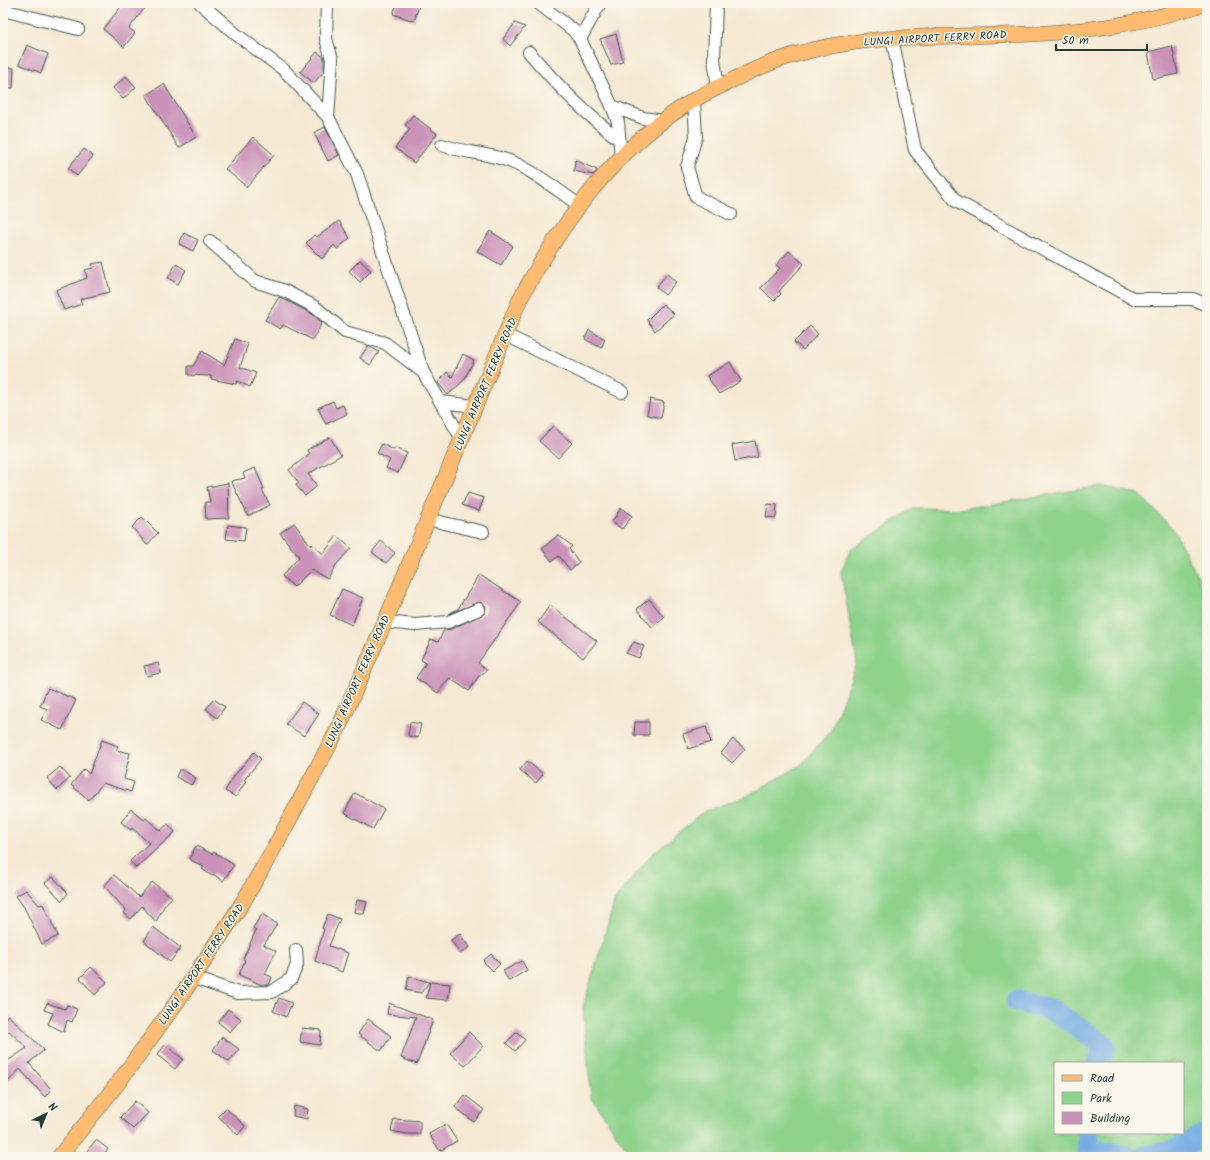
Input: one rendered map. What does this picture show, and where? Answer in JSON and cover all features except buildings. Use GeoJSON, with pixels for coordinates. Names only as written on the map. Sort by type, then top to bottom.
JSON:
{"type":"FeatureCollection","features":[{"type":"Feature","properties":{"kind":"main road","name":"LUNGI AIRPORT FERRY ROAD"},"geometry":{"type":"LineString","coordinates":[[59,1157],[118,1083],[194,978],[243,902],[278,841],[339,727],[385,622],[427,519],[462,439],[504,334],[520,299],[541,259],[579,205],[620,158],[663,121],[694,100],[758,67],[799,52],[842,44],[892,38],[1046,33],[1133,23],[1207,4]]}},
{"type":"Feature","properties":{"kind":"street"},"geometry":{"type":"LineString","coordinates":[[200,3],[237,36],[284,70],[328,117],[357,174],[423,372],[462,439]]}},
{"type":"Feature","properties":{"kind":"street"},"geometry":{"type":"LineString","coordinates":[[327,3],[326,39],[332,60],[328,117]]}},
{"type":"Feature","properties":{"kind":"street"},"geometry":{"type":"LineString","coordinates":[[538,3],[573,30],[580,39],[612,106],[618,122],[620,158]]}},
{"type":"Feature","properties":{"kind":"street"},"geometry":{"type":"LineString","coordinates":[[580,39],[600,3]]}},
{"type":"Feature","properties":{"kind":"street"},"geometry":{"type":"LineString","coordinates":[[716,3],[714,59],[718,88]]}},
{"type":"Feature","properties":{"kind":"street"},"geometry":{"type":"LineString","coordinates":[[3,10],[78,29]]}},
{"type":"Feature","properties":{"kind":"street"},"geometry":{"type":"LineString","coordinates":[[892,38],[915,150],[956,200],[1134,299],[1193,299],[1207,305]]}},
{"type":"Feature","properties":{"kind":"street"},"geometry":{"type":"LineString","coordinates":[[529,52],[551,78],[596,122],[619,139]]}},
{"type":"Feature","properties":{"kind":"street"},"geometry":{"type":"LineString","coordinates":[[694,100],[696,137],[687,167],[696,197],[731,214]]}},
{"type":"Feature","properties":{"kind":"street"},"geometry":{"type":"LineString","coordinates":[[612,106],[643,118],[663,121]]}},
{"type":"Feature","properties":{"kind":"street"},"geometry":{"type":"LineString","coordinates":[[442,145],[461,151],[503,159],[539,177],[579,205]]}},
{"type":"Feature","properties":{"kind":"street"},"geometry":{"type":"LineString","coordinates":[[210,241],[254,281],[285,291],[315,307],[345,332],[385,343],[423,372]]}},
{"type":"Feature","properties":{"kind":"street"},"geometry":{"type":"LineString","coordinates":[[504,334],[622,392]]}},
{"type":"Feature","properties":{"kind":"street"},"geometry":{"type":"LineString","coordinates":[[441,402],[475,406]]}},
{"type":"Feature","properties":{"kind":"street"},"geometry":{"type":"LineString","coordinates":[[427,519],[483,532]]}},
{"type":"Feature","properties":{"kind":"street"},"geometry":{"type":"LineString","coordinates":[[385,622],[415,625],[448,622],[479,610]]}},
{"type":"Feature","properties":{"kind":"street"},"geometry":{"type":"LineString","coordinates":[[194,978],[238,993],[272,992],[291,979],[297,965],[296,950]]}},
{"type":"Feature","properties":{"kind":"green space"},"geometry":{"type":"Polygon","coordinates":[[[1101,486],[1139,494],[1173,529],[1198,577],[1207,606],[1207,1157],[632,1157],[591,1097],[583,1007],[615,900],[651,855],[705,811],[747,796],[801,765],[831,730],[857,663],[841,572],[850,550],[914,508],[961,509],[1101,486]]]}},
{"type":"Feature","properties":{"kind":"waterway"},"geometry":{"type":"LineString","coordinates":[[1017,1001],[1054,1011],[1105,1046],[1099,1062]]}},
{"type":"Feature","properties":{"kind":"waterway"},"geometry":{"type":"LineString","coordinates":[[1143,1157],[1174,1151],[1207,1133]]}},
{"type":"Feature","properties":{"kind":"waterway"},"geometry":{"type":"LineString","coordinates":[[1088,1134],[1088,1148],[1129,1157]]}}]}
